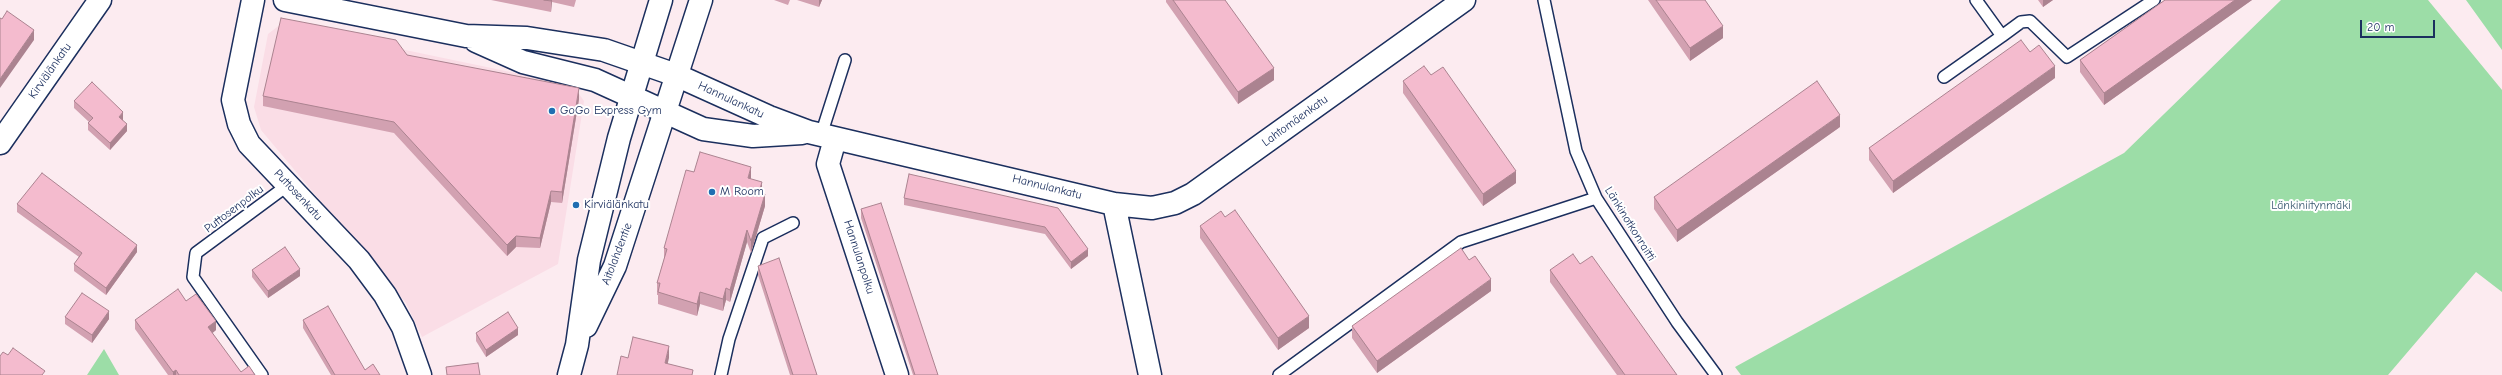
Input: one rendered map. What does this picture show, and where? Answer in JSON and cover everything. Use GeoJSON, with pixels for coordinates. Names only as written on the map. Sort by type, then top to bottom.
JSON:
{"type":"FeatureCollection","features":[{"type":"Feature","properties":{"kind":"street","name":"Kirviälänkatu"},"geometry":{"type":"LineString","coordinates":[[0,143],[100,0]]}},
{"type":"Feature","properties":{"kind":"street","name":"Puttosenkatu"},"geometry":{"type":"LineString","coordinates":[[253,0],[233,100],[239,124],[250,144],[362,263],[385,295],[403,327],[420,375]]}},
{"type":"Feature","properties":{"kind":"street"},"geometry":{"type":"LineString","coordinates":[[285,0],[466,36],[527,38],[604,50],[641,63]]}},
{"type":"Feature","properties":{"kind":"street","name":"Aitolahdentie"},"geometry":{"type":"LineString","coordinates":[[569,375],[577,345],[589,260],[631,96],[661,0]]}},
{"type":"Feature","properties":{"kind":"street","name":"Aitolahdentie"},"geometry":{"type":"LineString","coordinates":[[577,345],[615,266],[701,0]]}},
{"type":"Feature","properties":{"kind":"street","name":"Lahtomäenkatu"},"geometry":{"type":"LineString","coordinates":[[1114,204],[1152,208],[1175,203],[1193,194],[1464,0]]}},
{"type":"Feature","properties":{"kind":"street"},"geometry":{"type":"LineString","coordinates":[[466,36],[523,62],[595,80],[631,96]]}},
{"type":"Feature","properties":{"kind":"street","name":"Hannulankatu"},"geometry":{"type":"LineString","coordinates":[[641,63],[676,75],[769,117],[822,135],[1114,204]]}},
{"type":"Feature","properties":{"kind":"street","name":"Hannulankatu"},"geometry":{"type":"LineString","coordinates":[[631,96],[703,129],[753,136],[822,135]]}},
{"type":"Feature","properties":{"kind":"street","name":"Hannulanpolku"},"geometry":{"type":"LineString","coordinates":[[822,135],[828,164],[897,375]]}},
{"type":"Feature","properties":{"kind":"street"},"geometry":{"type":"LineString","coordinates":[[1114,204],[1150,375]]}},
{"type":"Feature","properties":{"kind":"lane","name":"Länkinotkonraitti"},"geometry":{"type":"LineString","coordinates":[[1544,0],[1576,151],[1596,198],[1677,322],[1716,375]]}},
{"type":"Feature","properties":{"kind":"lane"},"geometry":{"type":"LineString","coordinates":[[1976,0],[2002,36]]}},
{"type":"Feature","properties":{"kind":"lane"},"geometry":{"type":"LineString","coordinates":[[1944,77],[2021,22],[2030,21],[2067,57],[2154,0]]}},
{"type":"Feature","properties":{"kind":"lane"},"geometry":{"type":"LineString","coordinates":[[822,135],[845,60]]}},
{"type":"Feature","properties":{"kind":"lane","name":"Puttosenpolku"},"geometry":{"type":"LineString","coordinates":[[262,375],[193,277],[196,253],[288,185]]}},
{"type":"Feature","properties":{"kind":"lane"},"geometry":{"type":"LineString","coordinates":[[1279,375],[1461,242],[1596,198]]}},
{"type":"Feature","properties":{"kind":"lane"},"geometry":{"type":"LineString","coordinates":[[721,375],[729,339],[763,238],[793,223]]}},
{"type":"Feature","properties":{"kind":"shaded area"},"geometry":{"type":"Polygon","coordinates":[[[281,24],[563,83],[577,91],[584,101],[558,264],[422,337],[406,303],[261,130],[254,107],[268,34],[281,24]]]}},
{"type":"Feature","properties":{"kind":"green space","name":"Länkiniitynmäki"},"geometry":{"type":"Polygon","coordinates":[[[2281,0],[2428,0],[2502,90],[2502,292],[2476,272],[2388,375],[1741,375],[1735,367],[2124,153],[2281,0]]]}},
{"type":"Feature","properties":{"kind":"green space"},"geometry":{"type":"Polygon","coordinates":[[[2466,0],[2502,0],[2502,50],[2466,0]]]}},
{"type":"Feature","properties":{"kind":"green space"},"geometry":{"type":"Polygon","coordinates":[[[104,349],[119,375],[87,375],[104,349]]]}},
{"type":"Feature","properties":{"kind":"building"},"geometry":{"type":"Polygon","coordinates":[[[1173,0],[1225,0],[1274,68],[1238,92],[1173,0]]]}},
{"type":"Feature","properties":{"kind":"building"},"geometry":{"type":"Polygon","coordinates":[[[1656,0],[1705,0],[1723,26],[1690,48],[1656,0]]]}},
{"type":"Feature","properties":{"kind":"building"},"geometry":{"type":"Polygon","coordinates":[[[2165,0],[2235,0],[2104,93],[2080,60],[2165,0]]]}},
{"type":"Feature","properties":{"kind":"building"},"geometry":{"type":"Polygon","coordinates":[[[7,11],[34,30],[0,79],[0,18],[2,19],[7,11]]]}},
{"type":"Feature","properties":{"kind":"building"},"geometry":{"type":"Polygon","coordinates":[[[281,18],[396,40],[407,55],[579,88],[562,192],[551,191],[540,238],[516,236],[507,245],[394,122],[263,96],[281,18]]]}},
{"type":"Feature","properties":{"kind":"building"},"geometry":{"type":"Polygon","coordinates":[[[2021,40],[2030,52],[2039,45],[2055,66],[1893,181],[1869,148],[2021,40]]]}},
{"type":"Feature","properties":{"kind":"building"},"geometry":{"type":"Polygon","coordinates":[[[1424,66],[1431,75],[1443,67],[1516,171],[1483,194],[1403,81],[1424,66]]]}},
{"type":"Feature","properties":{"kind":"building"},"geometry":{"type":"Polygon","coordinates":[[[1817,81],[1840,115],[1677,230],[1654,197],[1817,81]]]}},
{"type":"Feature","properties":{"kind":"building"},"geometry":{"type":"Polygon","coordinates":[[[92,82],[123,112],[119,117],[127,124],[110,143],[88,123],[93,118],[74,101],[92,82]]]}},
{"type":"Feature","properties":{"kind":"building"},"geometry":{"type":"Polygon","coordinates":[[[700,152],[751,167],[748,178],[762,182],[759,192],[765,194],[751,241],[747,230],[730,290],[726,288],[723,299],[700,292],[697,304],[658,292],[660,283],[657,283],[667,249],[664,248],[686,170],[694,172],[700,152]]]}},
{"type":"Feature","properties":{"kind":"building"},"geometry":{"type":"Polygon","coordinates":[[[42,173],[137,245],[106,288],[74,264],[82,253],[17,204],[42,173]]]}},
{"type":"Feature","properties":{"kind":"building"},"geometry":{"type":"Polygon","coordinates":[[[909,174],[1058,208],[1088,249],[1071,262],[1045,227],[904,198],[909,174]]]}},
{"type":"Feature","properties":{"kind":"building"},"geometry":{"type":"Polygon","coordinates":[[[881,203],[938,375],[915,375],[861,209],[881,203]]]}},
{"type":"Feature","properties":{"kind":"building"},"geometry":{"type":"Polygon","coordinates":[[[1235,210],[1309,316],[1278,338],[1200,226],[1221,211],[1225,217],[1235,210]]]}},
{"type":"Feature","properties":{"kind":"building"},"geometry":{"type":"Polygon","coordinates":[[[285,247],[300,269],[268,291],[252,270],[285,247]]]}},
{"type":"Feature","properties":{"kind":"building"},"geometry":{"type":"Polygon","coordinates":[[[1461,248],[1469,260],[1475,256],[1491,279],[1377,361],[1352,326],[1461,248]]]}},
{"type":"Feature","properties":{"kind":"building"},"geometry":{"type":"Polygon","coordinates":[[[1573,254],[1580,264],[1592,256],[1677,375],[1625,375],[1550,270],[1573,254]]]}},
{"type":"Feature","properties":{"kind":"building"},"geometry":{"type":"Polygon","coordinates":[[[779,258],[817,375],[793,375],[758,266],[779,258]]]}},
{"type":"Feature","properties":{"kind":"building"},"geometry":{"type":"Polygon","coordinates":[[[178,289],[186,301],[196,294],[216,321],[208,327],[241,372],[249,366],[255,375],[179,375],[176,370],[173,372],[135,320],[178,289]]]}},
{"type":"Feature","properties":{"kind":"building"},"geometry":{"type":"Polygon","coordinates":[[[82,293],[109,311],[92,335],[65,317],[82,293]]]}},
{"type":"Feature","properties":{"kind":"building"},"geometry":{"type":"Polygon","coordinates":[[[328,306],[365,370],[373,364],[380,375],[335,375],[303,320],[328,306]]]}},
{"type":"Feature","properties":{"kind":"building"},"geometry":{"type":"Polygon","coordinates":[[[508,312],[518,328],[486,350],[476,333],[508,312]]]}},
{"type":"Feature","properties":{"kind":"building"},"geometry":{"type":"Polygon","coordinates":[[[633,337],[669,346],[665,363],[693,370],[692,375],[617,375],[621,356],[628,358],[633,337]]]}},
{"type":"Feature","properties":{"kind":"building"},"geometry":{"type":"Polygon","coordinates":[[[13,348],[45,371],[42,375],[0,375],[0,356],[3,352],[8,355],[13,348]]]}},
{"type":"Feature","properties":{"kind":"building"},"geometry":{"type":"Polygon","coordinates":[[[478,363],[480,375],[447,375],[446,367],[478,363]]]}},
{"type":"Feature","properties":{"kind":"place","name":"GoGo Express Gym"},"geometry":{"type":"Point","coordinates":[552,111]}},
{"type":"Feature","properties":{"kind":"place","name":"M Room"},"geometry":{"type":"Point","coordinates":[712,192]}},
{"type":"Feature","properties":{"kind":"place","name":"Kirviälänkatu"},"geometry":{"type":"Point","coordinates":[576,205]}}]}
